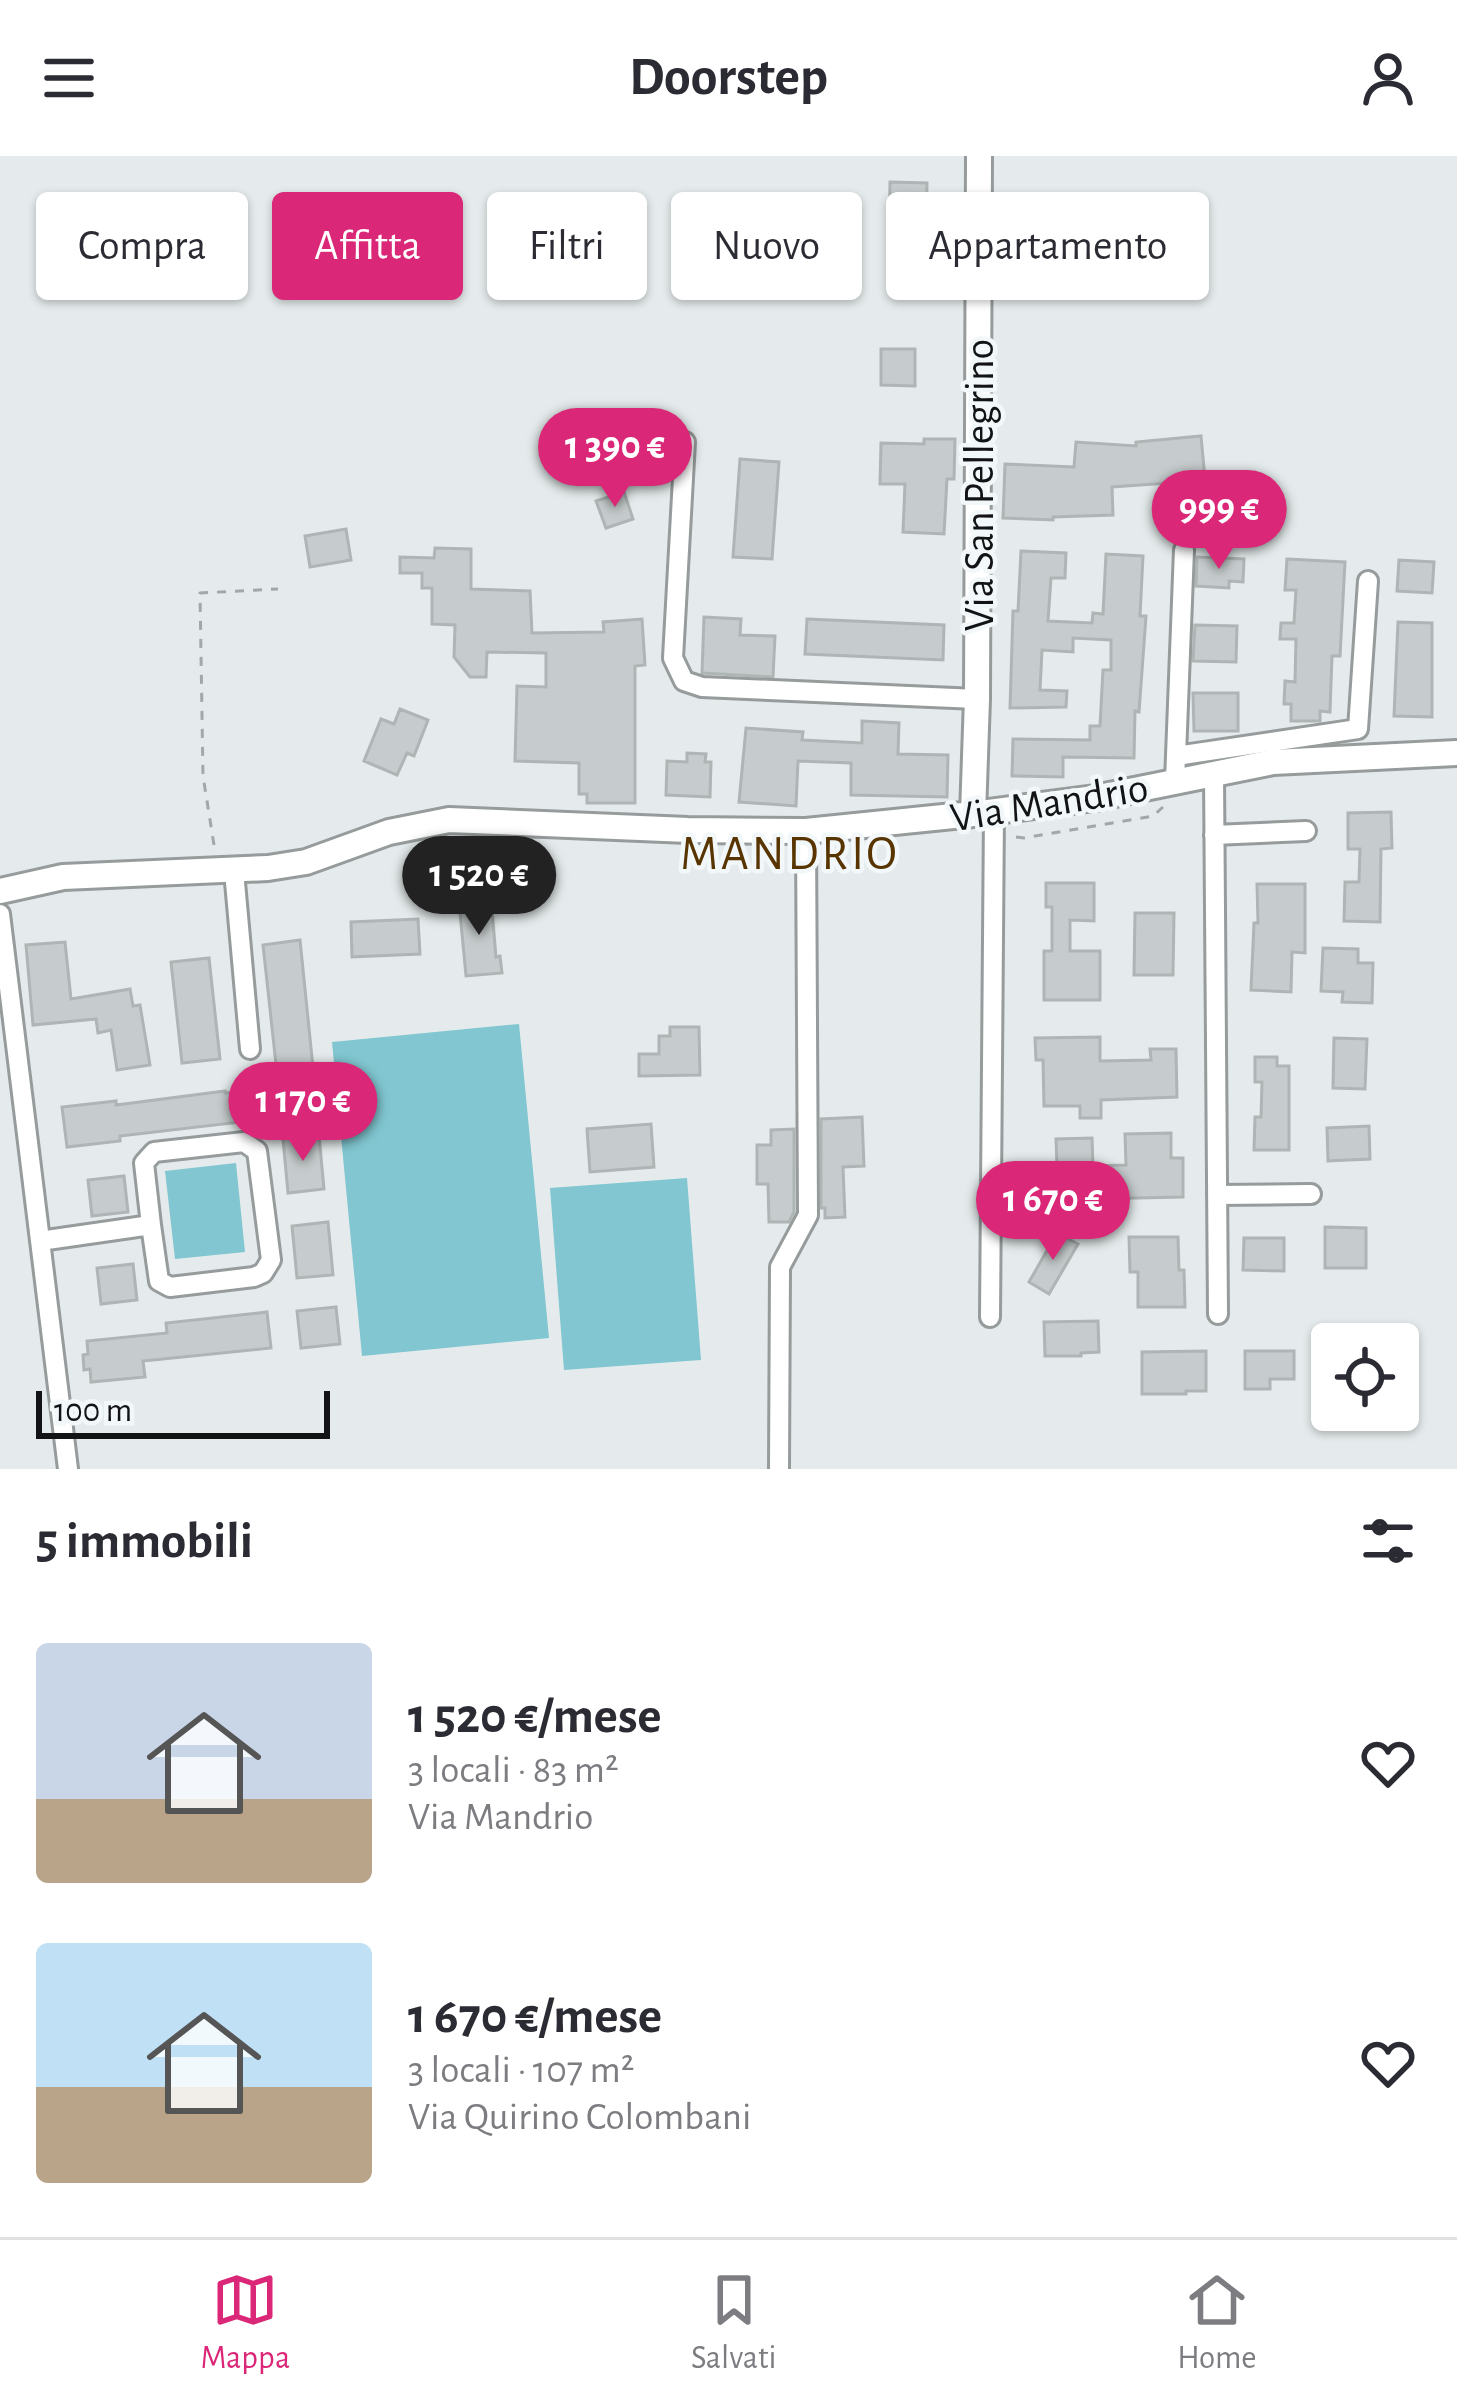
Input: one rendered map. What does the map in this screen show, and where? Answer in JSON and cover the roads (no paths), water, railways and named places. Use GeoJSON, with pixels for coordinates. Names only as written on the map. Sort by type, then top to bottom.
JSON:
{"type":"FeatureCollection","features":[{"type":"Feature","properties":{"kind":"street","name":"Via San Pellegrino"},"geometry":{"type":"LineString","coordinates":[[979,156],[977,699],[983,813]]}},
{"type":"Feature","properties":{"kind":"street"},"geometry":{"type":"LineString","coordinates":[[686,442],[673,658],[684,681],[702,687],[977,699]]}},
{"type":"Feature","properties":{"kind":"street"},"geometry":{"type":"LineString","coordinates":[[1184,550],[1176,768],[1358,729],[1368,581]]}},
{"type":"Feature","properties":{"kind":"street","name":"Via Mandrio"},"geometry":{"type":"LineString","coordinates":[[0,891],[63,877],[226,871],[306,862],[389,832],[448,820],[806,831],[1095,798],[1176,768],[1214,774],[1273,762],[1457,753]]}},
{"type":"Feature","properties":{"kind":"street"},"geometry":{"type":"LineString","coordinates":[[1214,774],[1218,1314]]}},
{"type":"Feature","properties":{"kind":"street"},"geometry":{"type":"LineString","coordinates":[[983,813],[989,1317]]}},
{"type":"Feature","properties":{"kind":"street"},"geometry":{"type":"LineString","coordinates":[[779,1469],[780,1267],[808,1215],[806,831]]}},
{"type":"Feature","properties":{"kind":"street"},"geometry":{"type":"LineString","coordinates":[[1214,836],[1306,831]]}},
{"type":"Feature","properties":{"kind":"street"},"geometry":{"type":"LineString","coordinates":[[226,871],[250,1049]]}},
{"type":"Feature","properties":{"kind":"street"},"geometry":{"type":"LineString","coordinates":[[0,914],[68,1469]]}},
{"type":"Feature","properties":{"kind":"street"},"geometry":{"type":"LineString","coordinates":[[244,1142],[252,1146],[259,1156],[271,1260],[263,1273],[170,1287],[159,1281],[151,1225],[144,1163],[154,1152],[244,1142]]}},
{"type":"Feature","properties":{"kind":"street"},"geometry":{"type":"LineString","coordinates":[[1217,1195],[1312,1194]]}},
{"type":"Feature","properties":{"kind":"street"},"geometry":{"type":"LineString","coordinates":[[40,1241],[151,1225]]}},
{"type":"Feature","properties":{"kind":"district","name":"MANDRIO"},"geometry":{"type":"Point","coordinates":[790,852]}}]}
